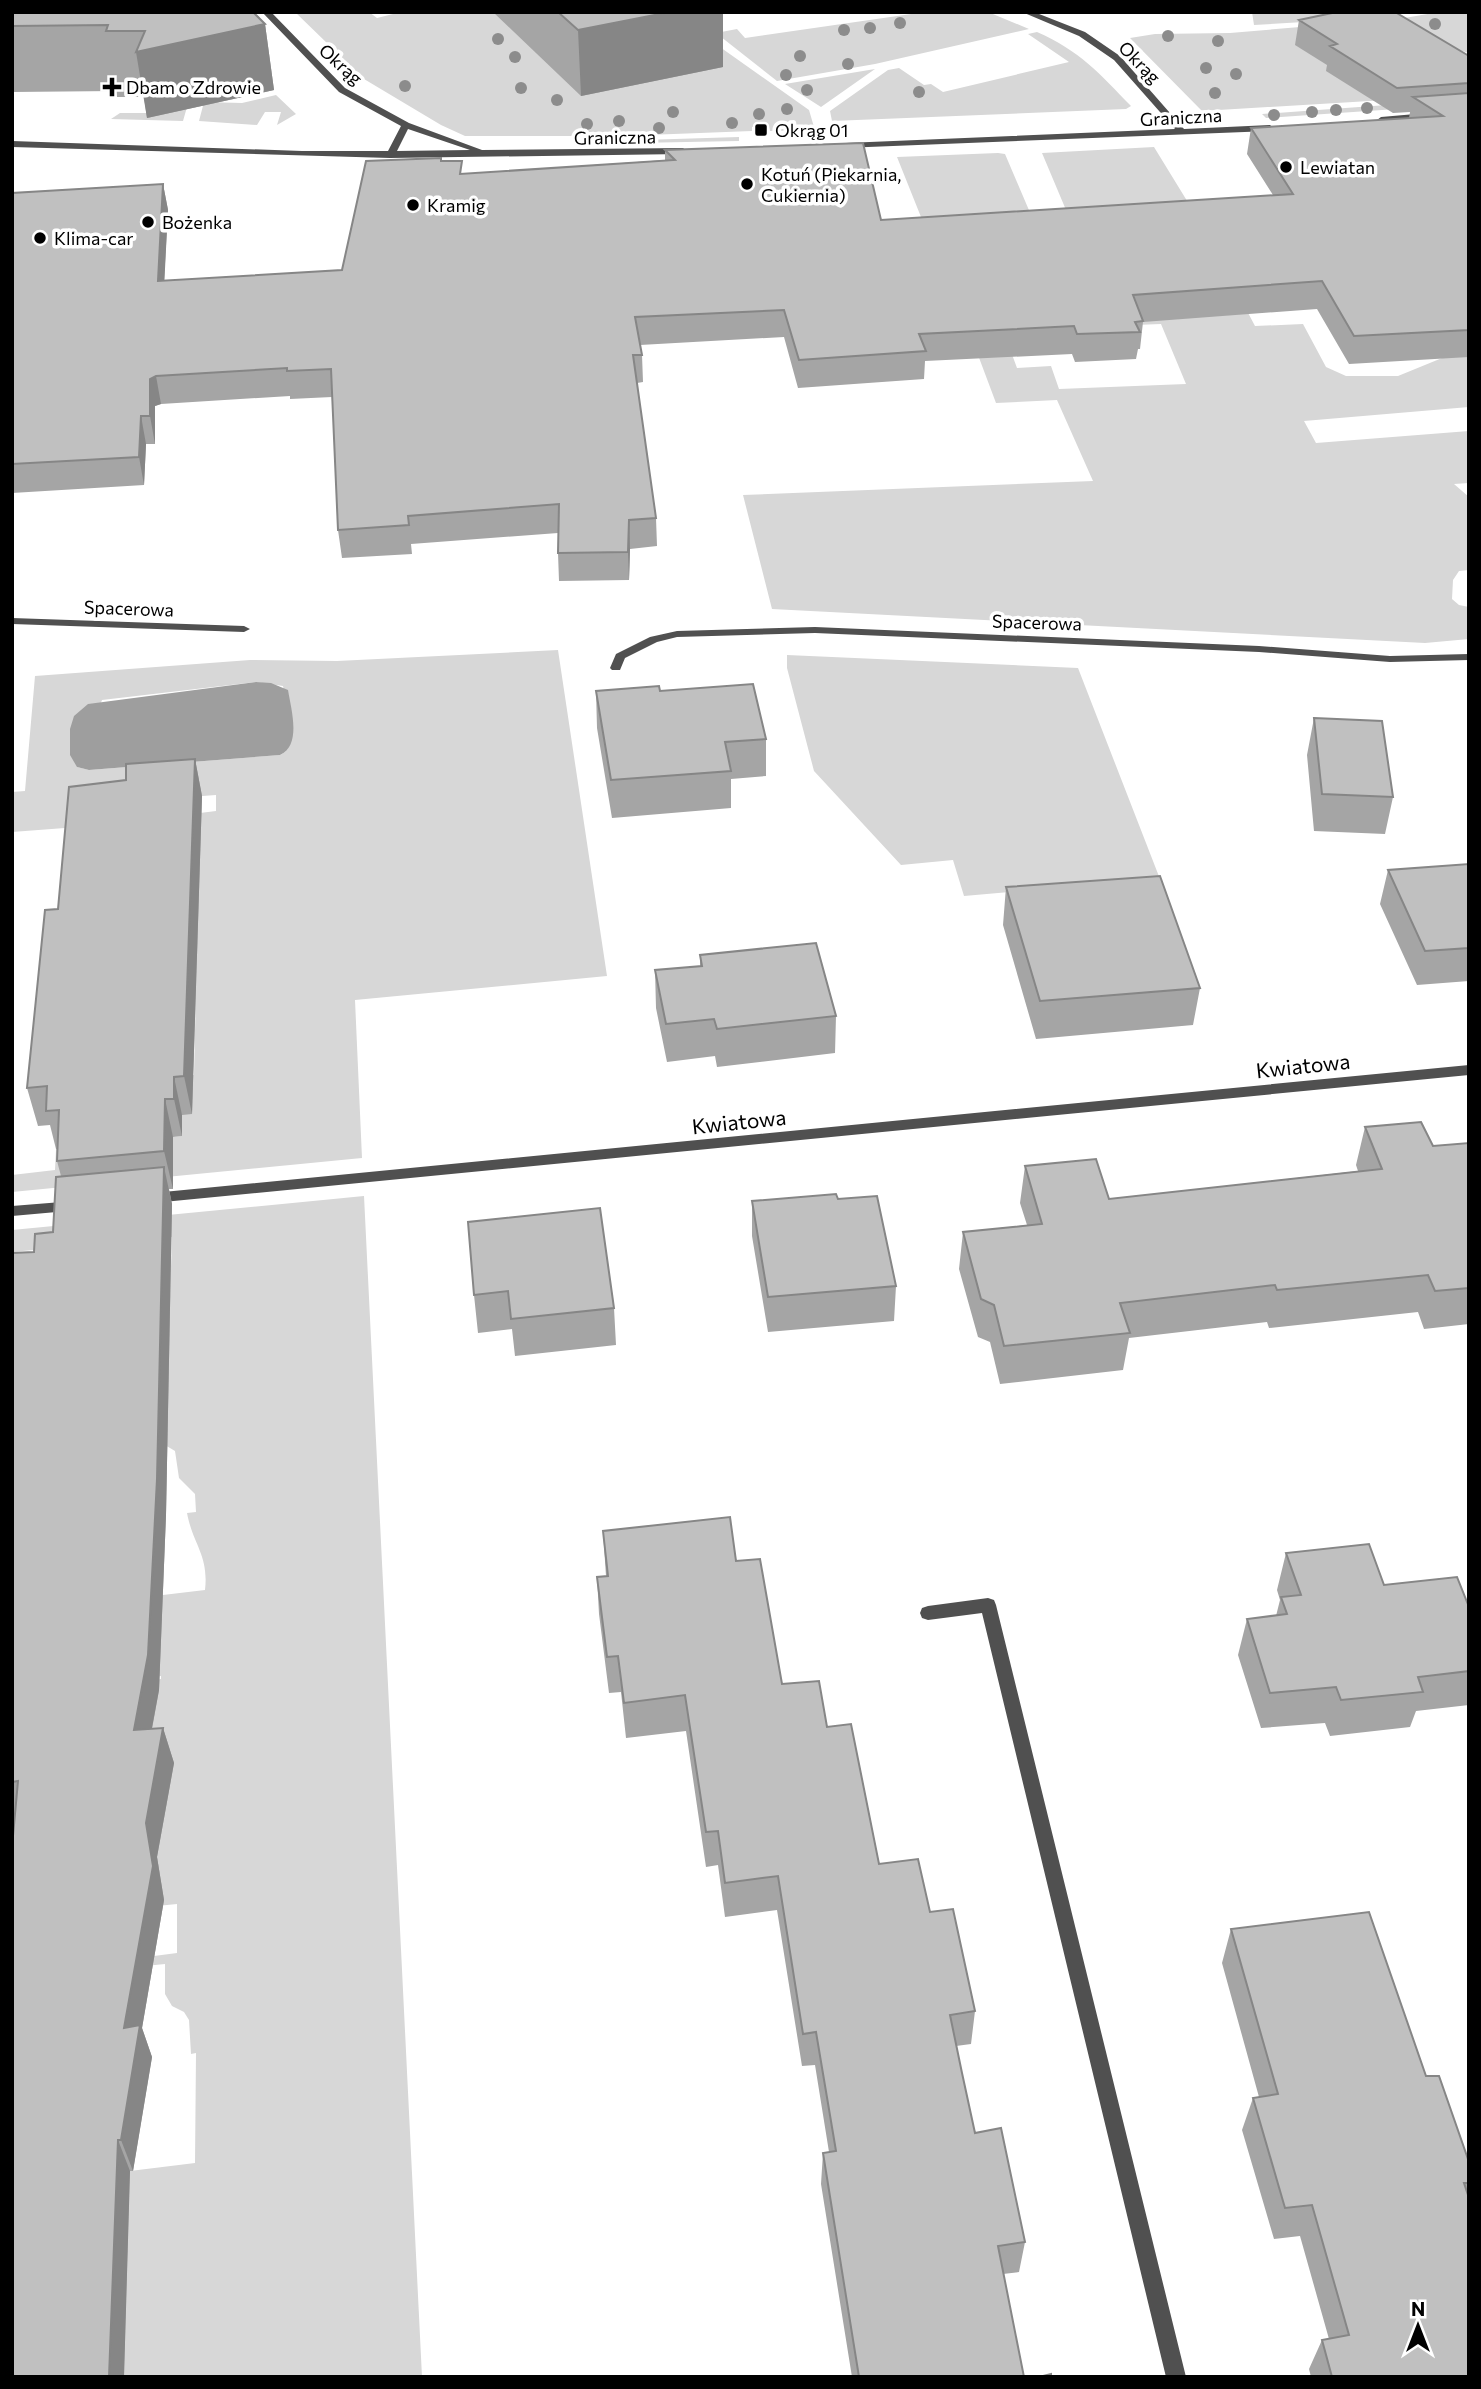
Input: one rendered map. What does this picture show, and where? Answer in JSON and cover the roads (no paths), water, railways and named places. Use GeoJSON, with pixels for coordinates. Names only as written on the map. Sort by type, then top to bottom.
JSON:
{"type":"FeatureCollection","features":[{"type":"Feature","properties":{"kind":"street","name":"Okrąg"},"geometry":{"type":"LineString","coordinates":[[266,12],[342,90],[406,125],[493,154]]}},
{"type":"Feature","properties":{"kind":"street","name":"Okrąg"},"geometry":{"type":"LineString","coordinates":[[1026,12],[1093,40],[1117,58],[1183,132]]}},
{"type":"Feature","properties":{"kind":"street"},"geometry":{"type":"LineString","coordinates":[[1366,121],[1442,115]]}},
{"type":"Feature","properties":{"kind":"street"},"geometry":{"type":"LineString","coordinates":[[390,155],[406,125]]}},
{"type":"Feature","properties":{"kind":"street","name":"Graniczna"},"geometry":{"type":"LineString","coordinates":[[834,147],[1282,127]]}},
{"type":"Feature","properties":{"kind":"street","name":"Graniczna"},"geometry":{"type":"LineString","coordinates":[[12,144],[390,155],[692,151]]}},
{"type":"Feature","properties":{"kind":"street","name":"Spacerowa"},"geometry":{"type":"LineString","coordinates":[[12,621],[244,629]]}},
{"type":"Feature","properties":{"kind":"street","name":"Spacerowa"},"geometry":{"type":"LineString","coordinates":[[616,668],[620,656],[654,639],[713,632],[815,630],[1259,649],[1390,659],[1469,656]]}},
{"type":"Feature","properties":{"kind":"street","name":"Kwiatowa"},"geometry":{"type":"LineString","coordinates":[[133,1200],[1469,1070]]}},
{"type":"Feature","properties":{"kind":"street"},"geometry":{"type":"LineString","coordinates":[[12,1211],[93,1204]]}},
{"type":"Feature","properties":{"kind":"street"},"geometry":{"type":"LineString","coordinates":[[928,1613],[988,1605],[1176,2377]]}},
{"type":"Feature","properties":{"kind":"place","name":"Dbam o Zdrowie"},"geometry":{"type":"Point","coordinates":[112,87]}},
{"type":"Feature","properties":{"kind":"place","name":"Okrąg 01"},"geometry":{"type":"Point","coordinates":[761,130]}},
{"type":"Feature","properties":{"kind":"place","name":"Lewiatan"},"geometry":{"type":"Point","coordinates":[1286,167]}},
{"type":"Feature","properties":{"kind":"place","name":"Kotuń (Piekarnia, Cukiernia)"},"geometry":{"type":"Point","coordinates":[747,184]}},
{"type":"Feature","properties":{"kind":"place","name":"Kramig"},"geometry":{"type":"Point","coordinates":[413,205]}},
{"type":"Feature","properties":{"kind":"place","name":"Bożenka"},"geometry":{"type":"Point","coordinates":[148,222]}},
{"type":"Feature","properties":{"kind":"place","name":"Klima-car"},"geometry":{"type":"Point","coordinates":[40,238]}}]}
